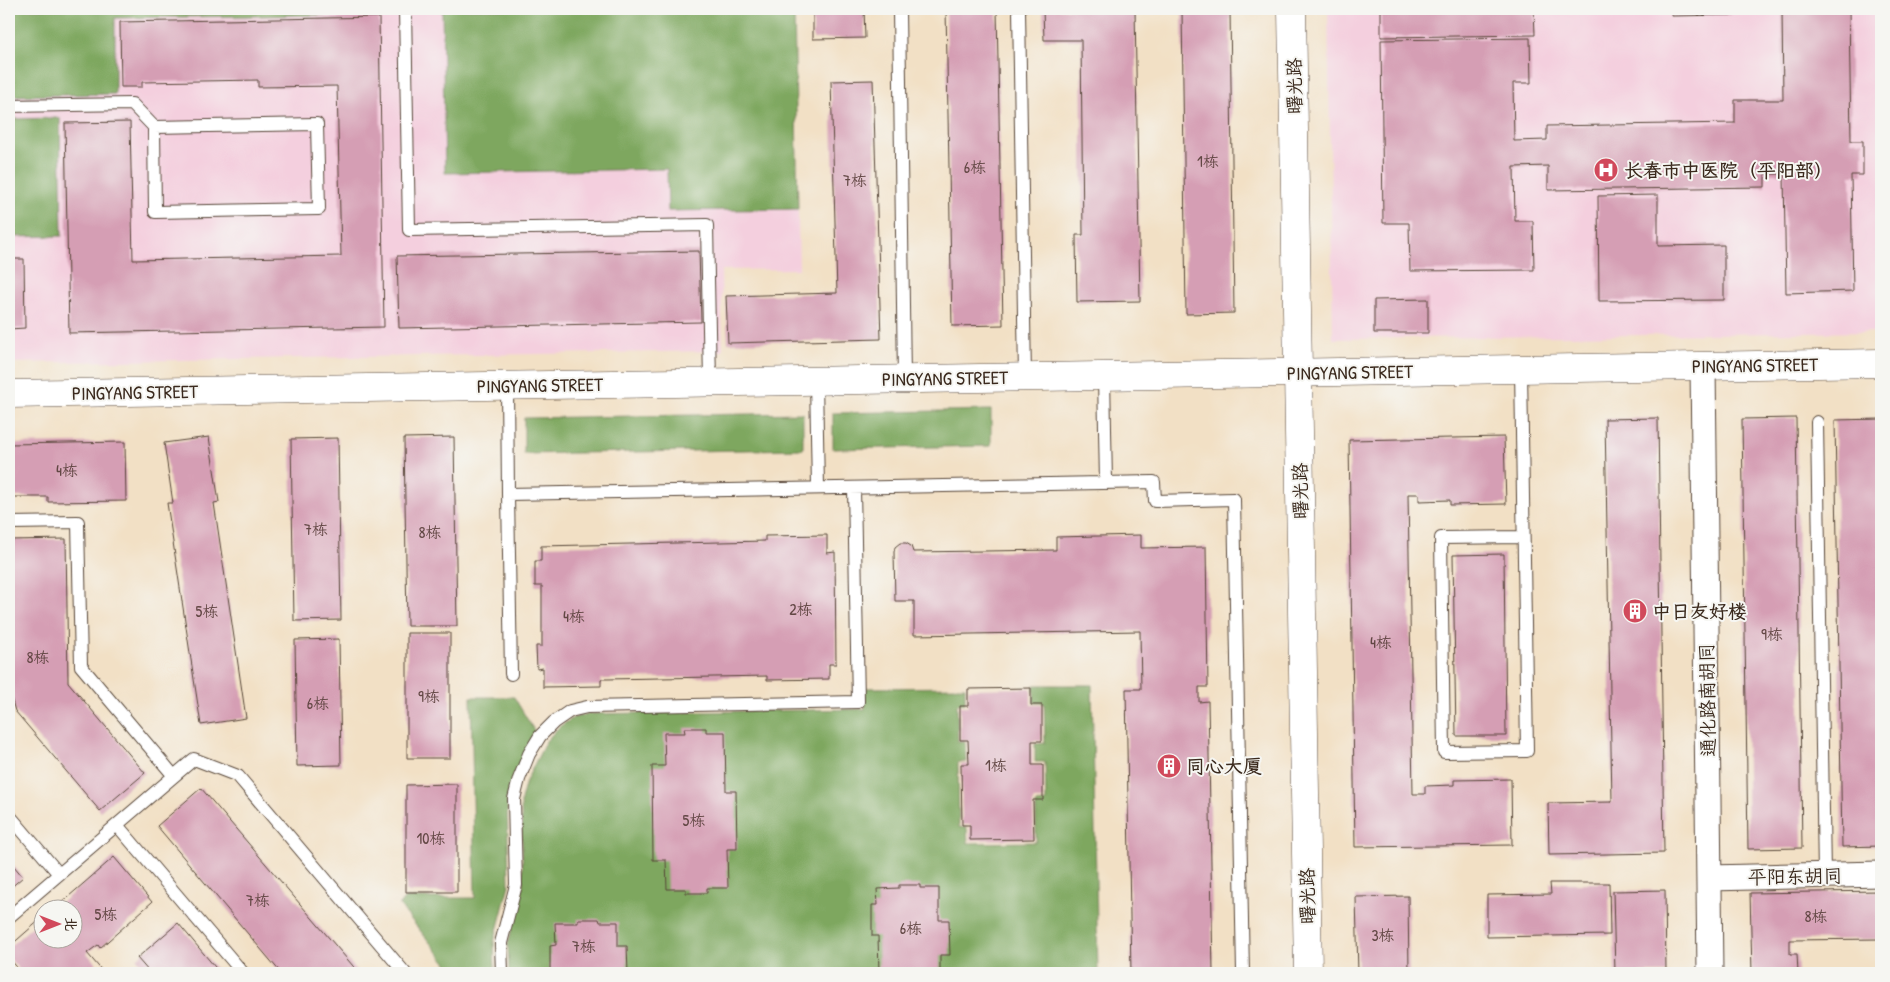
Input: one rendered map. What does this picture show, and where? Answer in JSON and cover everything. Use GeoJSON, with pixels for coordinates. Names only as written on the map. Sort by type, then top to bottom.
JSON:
{"type":"FeatureCollection","features":[{"type":"Feature","properties":{"kind":"street","name":"曙光路"},"geometry":{"type":"LineString","coordinates":[[1292,9],[1308,973]]}},
{"type":"Feature","properties":{"kind":"street","name":"PINGYANG STREET"},"geometry":{"type":"LineString","coordinates":[[9,394],[1881,363]]}},
{"type":"Feature","properties":{"kind":"street","name":"通化路南胡同"},"geometry":{"type":"LineString","coordinates":[[1704,366],[1710,973]]}},
{"type":"Feature","properties":{"kind":"street","name":"平阳东胡同"},"geometry":{"type":"LineString","coordinates":[[1709,878],[1881,874]]}},
{"type":"Feature","properties":{"kind":"lane"},"geometry":{"type":"LineString","coordinates":[[405,9],[409,230],[707,225],[710,382]]}},
{"type":"Feature","properties":{"kind":"lane"},"geometry":{"type":"LineString","coordinates":[[899,9],[904,379]]}},
{"type":"Feature","properties":{"kind":"lane"},"geometry":{"type":"LineString","coordinates":[[1019,9],[1025,377]]}},
{"type":"Feature","properties":{"kind":"lane"},"geometry":{"type":"LineString","coordinates":[[9,106],[132,104],[154,128],[156,212],[319,209],[317,124],[154,128]]}},
{"type":"Feature","properties":{"kind":"lane"},"geometry":{"type":"LineString","coordinates":[[1520,369],[1527,751],[1444,752],[1441,538],[1523,537]]}},
{"type":"Feature","properties":{"kind":"lane"},"geometry":{"type":"LineString","coordinates":[[1104,376],[1106,483]]}},
{"type":"Feature","properties":{"kind":"lane"},"geometry":{"type":"LineString","coordinates":[[816,380],[818,488]]}},
{"type":"Feature","properties":{"kind":"lane"},"geometry":{"type":"LineString","coordinates":[[507,386],[512,674]]}},
{"type":"Feature","properties":{"kind":"lane"},"geometry":{"type":"LineString","coordinates":[[1817,422],[1824,876]]}},
{"type":"Feature","properties":{"kind":"lane"},"geometry":{"type":"LineString","coordinates":[[508,494],[1154,482],[1155,501],[1234,499],[1243,973]]}},
{"type":"Feature","properties":{"kind":"lane"},"geometry":{"type":"LineString","coordinates":[[502,973],[501,943],[516,885],[514,799],[529,754],[540,736],[554,722],[570,711],[587,707],[858,702],[854,488]]}},
{"type":"Feature","properties":{"kind":"lane"},"geometry":{"type":"LineString","coordinates":[[9,523],[78,522],[81,666],[174,776]]}},
{"type":"Feature","properties":{"kind":"lane"},"geometry":{"type":"LineString","coordinates":[[9,917],[194,759],[238,776],[405,973]]}},
{"type":"Feature","properties":{"kind":"lane"},"geometry":{"type":"LineString","coordinates":[[9,815],[59,874]]}},
{"type":"Feature","properties":{"kind":"lane"},"geometry":{"type":"LineString","coordinates":[[117,825],[243,973]]}},
{"type":"Feature","properties":{"kind":"shaded area"},"geometry":{"type":"Polygon","coordinates":[[[9,9],[794,9],[799,269],[721,270],[723,351],[9,363],[9,9]]]}},
{"type":"Feature","properties":{"kind":"shaded area","name":"长春市中医院（平阳部）"},"geometry":{"type":"Polygon","coordinates":[[[1328,9],[1881,9],[1881,332],[1333,339],[1328,9]]]}},
{"type":"Feature","properties":{"kind":"green space"},"geometry":{"type":"Polygon","coordinates":[[[9,9],[395,9],[395,14],[115,18],[115,94],[9,96],[9,9]]]}},
{"type":"Feature","properties":{"kind":"green space"},"geometry":{"type":"Polygon","coordinates":[[[442,9],[794,9],[798,209],[668,211],[667,169],[445,173],[442,9]]]}},
{"type":"Feature","properties":{"kind":"green space"},"geometry":{"type":"Polygon","coordinates":[[[60,118],[62,236],[9,237],[9,119],[60,118]]]}},
{"type":"Feature","properties":{"kind":"green space"},"geometry":{"type":"Polygon","coordinates":[[[991,410],[991,446],[833,449],[833,413],[991,410]]]}},
{"type":"Feature","properties":{"kind":"green space"},"geometry":{"type":"Polygon","coordinates":[[[803,413],[803,449],[524,454],[524,418],[803,413]]]}},
{"type":"Feature","properties":{"kind":"green space"},"geometry":{"type":"Polygon","coordinates":[[[1034,685],[1092,685],[1098,973],[509,973],[508,944],[523,886],[521,800],[526,781],[546,741],[559,727],[573,718],[588,714],[865,709],[865,688],[965,687],[965,703],[957,704],[958,742],[965,742],[966,762],[958,762],[959,827],[967,828],[968,843],[1036,842],[1036,803],[1046,802],[1045,762],[1035,762],[1035,744],[1045,743],[1044,703],[1034,703],[1034,685]]]}},
{"type":"Feature","properties":{"kind":"green space"},"geometry":{"type":"Polygon","coordinates":[[[471,697],[514,697],[535,732],[513,776],[507,798],[509,885],[494,942],[495,973],[455,973],[399,905],[405,898],[475,898],[471,697]]]}},
{"type":"Feature","properties":{"kind":"building"},"geometry":{"type":"Polygon","coordinates":[[[813,9],[864,9],[865,38],[813,39],[813,9]]]}},
{"type":"Feature","properties":{"kind":"building"},"geometry":{"type":"Polygon","coordinates":[[[946,9],[997,9],[1003,325],[952,326],[946,9]]]}},
{"type":"Feature","properties":{"kind":"building"},"geometry":{"type":"Polygon","coordinates":[[[1043,9],[1135,9],[1140,301],[1077,302],[1076,235],[1083,235],[1081,40],[1044,40],[1043,9]]]}},
{"type":"Feature","properties":{"kind":"building"},"geometry":{"type":"Polygon","coordinates":[[[1182,9],[1230,9],[1234,313],[1186,314],[1182,9]]]}},
{"type":"Feature","properties":{"kind":"building"},"geometry":{"type":"Polygon","coordinates":[[[1381,9],[1534,9],[1535,35],[1381,37],[1381,9]]]}},
{"type":"Feature","properties":{"kind":"building"},"geometry":{"type":"Polygon","coordinates":[[[1672,9],[1731,9],[1731,15],[1672,16],[1672,9]]]}},
{"type":"Feature","properties":{"kind":"building"},"geometry":{"type":"Polygon","coordinates":[[[1782,9],[1849,9],[1851,141],[1863,141],[1863,175],[1851,175],[1853,291],[1786,293],[1784,174],[1765,174],[1765,187],[1548,190],[1548,166],[1514,167],[1515,221],[1533,221],[1534,270],[1410,271],[1409,223],[1383,223],[1381,40],[1530,38],[1531,83],[1513,83],[1514,141],[1547,140],[1547,126],[1735,123],[1735,100],[1783,100],[1782,9]]]}},
{"type":"Feature","properties":{"kind":"building"},"geometry":{"type":"Polygon","coordinates":[[[379,17],[384,327],[69,333],[65,123],[130,122],[133,260],[341,256],[337,86],[258,87],[258,80],[142,82],[142,87],[121,87],[120,22],[379,17]]]}},
{"type":"Feature","properties":{"kind":"building"},"geometry":{"type":"Polygon","coordinates":[[[873,80],[881,339],[728,343],[726,296],[837,293],[831,81],[873,80]]]}},
{"type":"Feature","properties":{"kind":"building"},"geometry":{"type":"Polygon","coordinates":[[[1658,195],[1658,246],[1724,245],[1724,300],[1599,301],[1598,196],[1658,195]]]}},
{"type":"Feature","properties":{"kind":"building"},"geometry":{"type":"Polygon","coordinates":[[[699,251],[701,322],[399,328],[397,256],[699,251]]]}},
{"type":"Feature","properties":{"kind":"building"},"geometry":{"type":"Polygon","coordinates":[[[9,259],[24,259],[25,328],[9,329],[9,259]]]}},
{"type":"Feature","properties":{"kind":"building"},"geometry":{"type":"Polygon","coordinates":[[[1428,299],[1428,333],[1374,333],[1374,300],[1428,299]]]}},
{"type":"Feature","properties":{"kind":"building","name":"中日友好楼"},"geometry":{"type":"Polygon","coordinates":[[[1658,418],[1664,853],[1549,855],[1548,803],[1612,802],[1605,419],[1658,418]]]}},
{"type":"Feature","properties":{"kind":"building"},"geometry":{"type":"Polygon","coordinates":[[[1796,418],[1802,848],[1748,849],[1742,419],[1796,418]]]}},
{"type":"Feature","properties":{"kind":"building"},"geometry":{"type":"Polygon","coordinates":[[[1881,419],[1881,846],[1842,847],[1835,420],[1881,419]]]}},
{"type":"Feature","properties":{"kind":"building"},"geometry":{"type":"Polygon","coordinates":[[[209,437],[219,502],[214,503],[246,718],[201,725],[167,503],[173,503],[164,443],[209,437]]]}},
{"type":"Feature","properties":{"kind":"building"},"geometry":{"type":"Polygon","coordinates":[[[454,437],[457,626],[407,626],[404,438],[454,437]]]}},
{"type":"Feature","properties":{"kind":"building"},"geometry":{"type":"Polygon","coordinates":[[[1504,437],[1506,504],[1450,505],[1450,500],[1419,501],[1419,494],[1408,494],[1413,794],[1425,794],[1425,786],[1454,785],[1454,780],[1511,779],[1512,845],[1355,847],[1349,440],[1504,437]]]}},
{"type":"Feature","properties":{"kind":"building"},"geometry":{"type":"Polygon","coordinates":[[[338,438],[341,620],[294,621],[291,439],[338,438]]]}},
{"type":"Feature","properties":{"kind":"building"},"geometry":{"type":"Polygon","coordinates":[[[125,442],[126,501],[48,502],[48,497],[9,497],[9,444],[125,442]]]}},
{"type":"Feature","properties":{"kind":"building"},"geometry":{"type":"Polygon","coordinates":[[[827,535],[827,553],[835,552],[836,664],[829,664],[829,679],[767,680],[767,676],[601,679],[601,686],[543,687],[543,668],[537,669],[536,646],[542,646],[542,586],[535,586],[535,561],[541,561],[541,546],[765,541],[765,536],[827,535]]]}},
{"type":"Feature","properties":{"kind":"building","name":"同心大厦"},"geometry":{"type":"Polygon","coordinates":[[[1141,535],[1141,548],[1206,547],[1208,687],[1199,687],[1199,702],[1208,701],[1213,973],[1131,973],[1126,689],[1141,689],[1140,631],[914,635],[914,601],[895,601],[894,552],[895,547],[900,543],[906,543],[911,546],[913,552],[1056,550],[1056,537],[1141,535]]]}},
{"type":"Feature","properties":{"kind":"building"},"geometry":{"type":"Polygon","coordinates":[[[66,539],[68,682],[145,773],[100,811],[15,711],[10,694],[9,540],[66,539]]]}},
{"type":"Feature","properties":{"kind":"building"},"geometry":{"type":"Polygon","coordinates":[[[1504,554],[1506,736],[1456,736],[1453,555],[1504,554]]]}},
{"type":"Feature","properties":{"kind":"building"},"geometry":{"type":"Polygon","coordinates":[[[407,633],[450,633],[450,758],[407,758],[407,633]]]}},
{"type":"Feature","properties":{"kind":"building"},"geometry":{"type":"Polygon","coordinates":[[[339,639],[341,765],[297,766],[295,640],[339,639]]]}},
{"type":"Feature","properties":{"kind":"building"},"geometry":{"type":"Polygon","coordinates":[[[1031,688],[1031,705],[1042,705],[1042,741],[1032,741],[1032,765],[1043,765],[1043,800],[1033,800],[1034,839],[970,840],[970,825],[962,825],[961,764],[969,764],[968,740],[960,740],[960,706],[968,706],[968,689],[1031,688]]]}},
{"type":"Feature","properties":{"kind":"building"},"geometry":{"type":"Polygon","coordinates":[[[684,728],[706,728],[706,732],[725,732],[726,791],[736,791],[737,849],[727,849],[728,888],[707,888],[707,893],[686,893],[686,889],[667,889],[666,860],[653,860],[652,766],[665,766],[664,733],[685,733],[684,728]]]}},
{"type":"Feature","properties":{"kind":"building"},"geometry":{"type":"Polygon","coordinates":[[[457,784],[457,892],[406,892],[406,785],[457,784]]]}},
{"type":"Feature","properties":{"kind":"building"},"geometry":{"type":"Polygon","coordinates":[[[201,788],[359,973],[281,973],[157,826],[201,788]]]}},
{"type":"Feature","properties":{"kind":"building"},"geometry":{"type":"Polygon","coordinates":[[[114,857],[152,902],[100,948],[98,945],[87,953],[104,973],[22,973],[9,958],[9,947],[32,927],[32,950],[82,950],[82,900],[65,900],[114,857]]]}},
{"type":"Feature","properties":{"kind":"building"},"geometry":{"type":"Polygon","coordinates":[[[9,860],[23,877],[9,889],[9,860]]]}},
{"type":"Feature","properties":{"kind":"building"},"geometry":{"type":"Polygon","coordinates":[[[1550,883],[1609,883],[1610,935],[1487,937],[1487,895],[1551,894],[1550,883]]]}},
{"type":"Feature","properties":{"kind":"building"},"geometry":{"type":"Polygon","coordinates":[[[899,885],[920,885],[920,888],[939,888],[939,920],[949,920],[950,955],[940,955],[940,973],[879,973],[878,936],[872,936],[872,905],[878,905],[877,889],[899,888],[899,885]]]}},
{"type":"Feature","properties":{"kind":"building"},"geometry":{"type":"Polygon","coordinates":[[[1665,890],[1666,973],[1615,973],[1613,891],[1665,890]]]}},
{"type":"Feature","properties":{"kind":"building"},"geometry":{"type":"Polygon","coordinates":[[[1881,891],[1881,939],[1790,940],[1790,954],[1797,954],[1798,973],[1752,973],[1750,893],[1881,891]]]}},
{"type":"Feature","properties":{"kind":"building"},"geometry":{"type":"Polygon","coordinates":[[[1408,896],[1409,973],[1358,973],[1356,897],[1408,896]]]}},
{"type":"Feature","properties":{"kind":"building"},"geometry":{"type":"Polygon","coordinates":[[[578,919],[599,919],[600,922],[618,922],[618,946],[627,946],[628,973],[550,973],[550,946],[556,945],[555,923],[578,923],[578,919]]]}},
{"type":"Feature","properties":{"kind":"building"},"geometry":{"type":"Polygon","coordinates":[[[178,923],[220,973],[150,973],[137,958],[178,923]]]}},
{"type":"Feature","properties":{"kind":"place","name":"长春市中医院（平阳部）"},"geometry":{"type":"Point","coordinates":[1606,170]}},
{"type":"Feature","properties":{"kind":"place","name":"中日友好楼"},"geometry":{"type":"Point","coordinates":[1635,611]}},
{"type":"Feature","properties":{"kind":"place","name":"同心大厦"},"geometry":{"type":"Point","coordinates":[1169,766]}}]}
